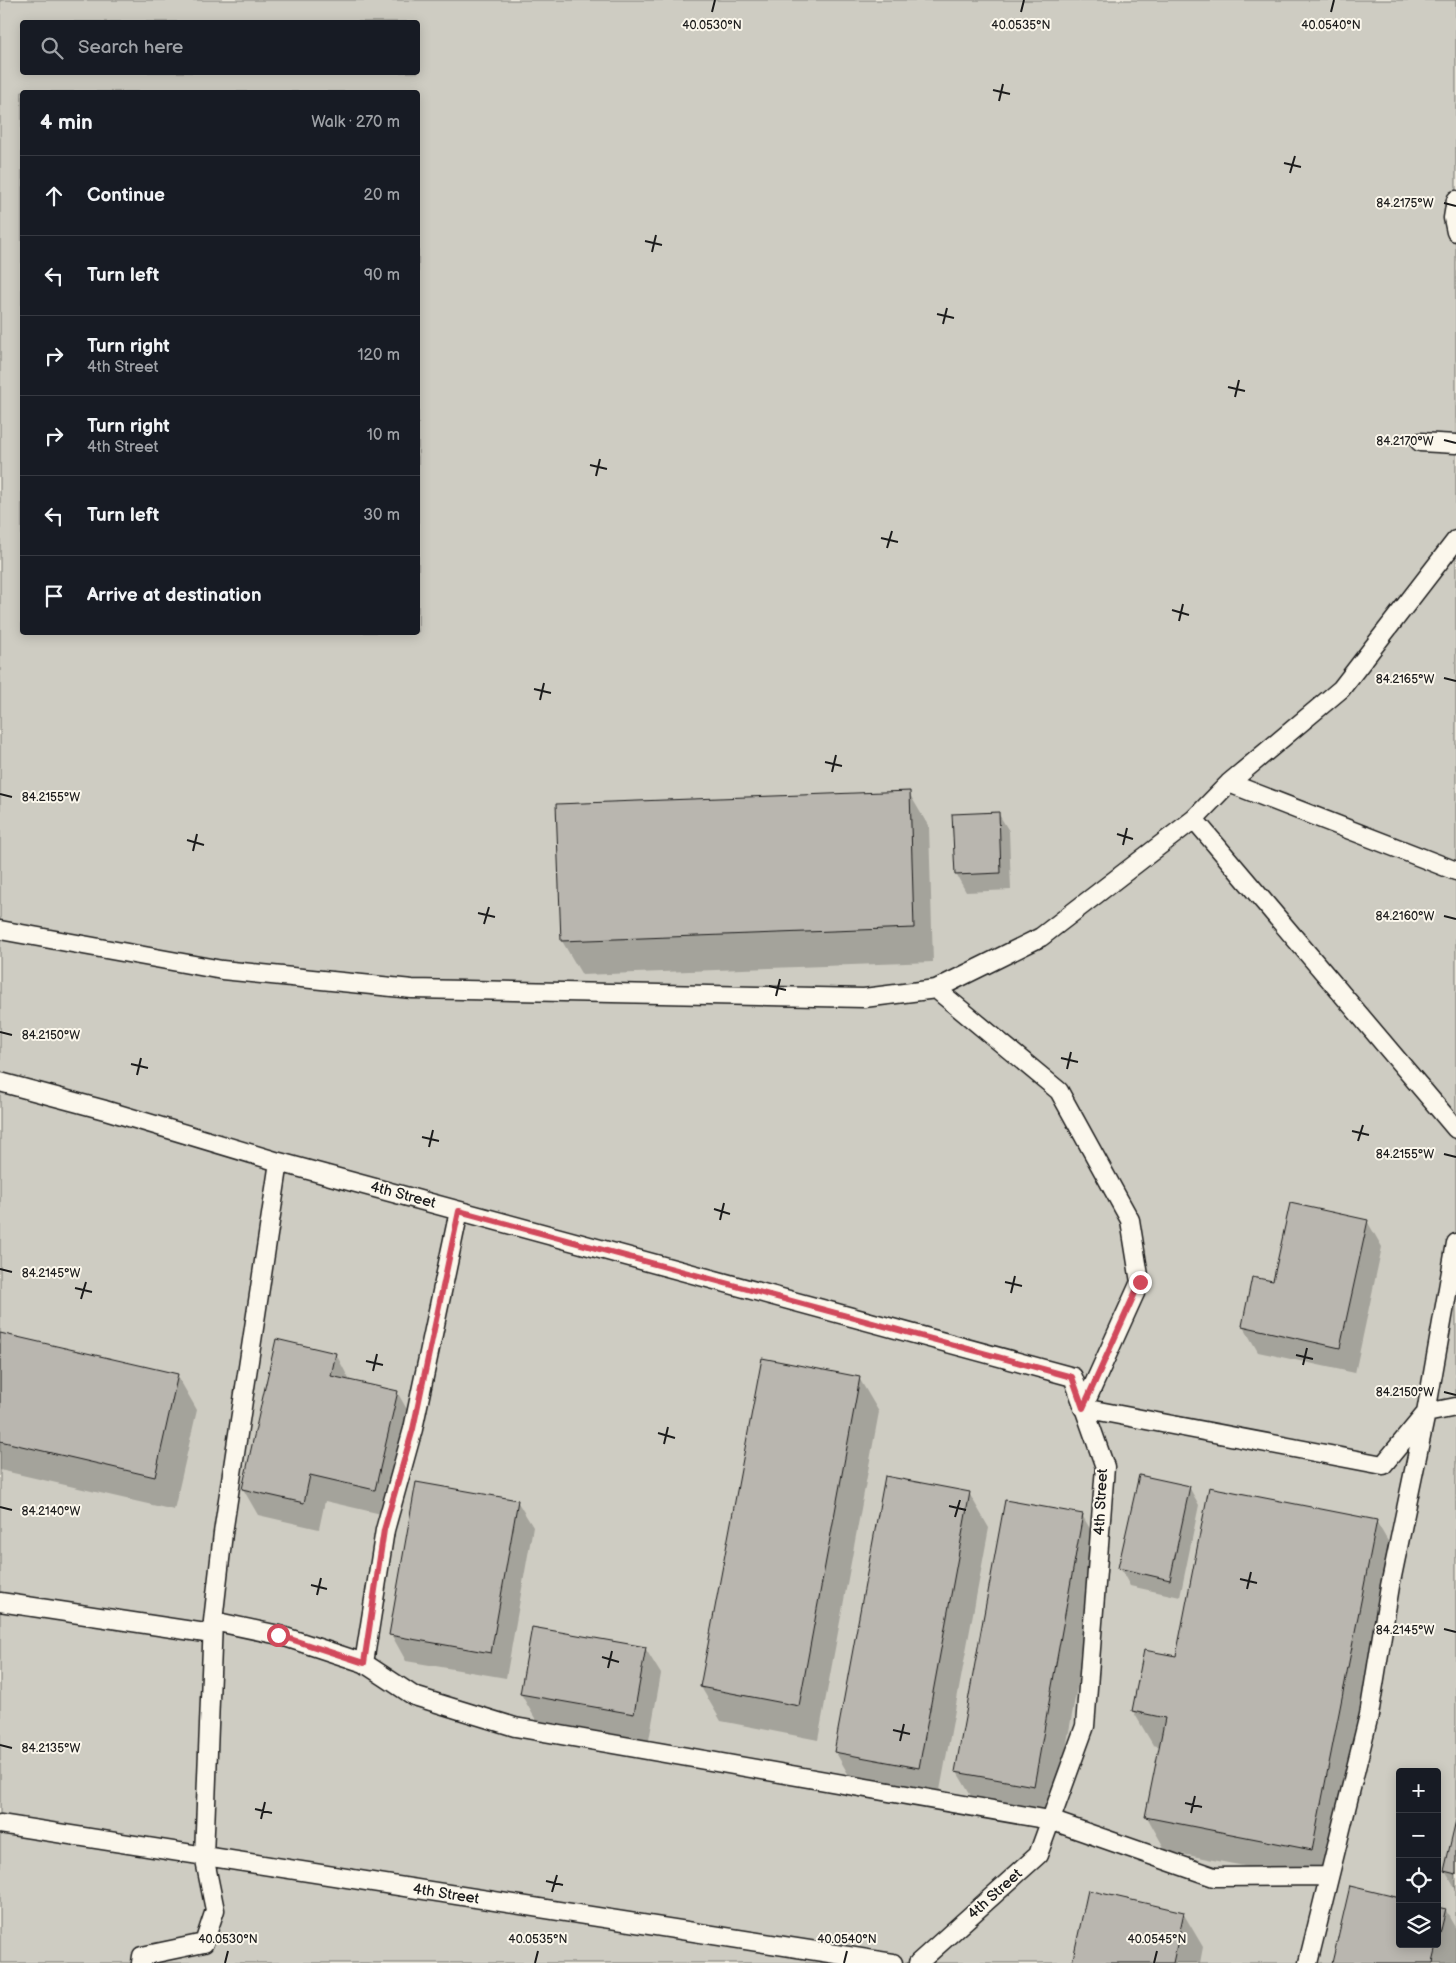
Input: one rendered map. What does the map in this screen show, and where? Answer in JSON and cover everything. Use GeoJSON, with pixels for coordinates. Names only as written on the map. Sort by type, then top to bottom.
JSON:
{"type":"FeatureCollection","features":[{"type":"Feature","properties":{"kind":"lane"},"geometry":{"type":"LineString","coordinates":[[1456,200],[1453,218],[1456,232]]}},
{"type":"Feature","properties":{"kind":"lane"},"geometry":{"type":"LineString","coordinates":[[1420,442],[1456,444]]}},
{"type":"Feature","properties":{"kind":"lane"},"geometry":{"type":"LineString","coordinates":[[0,930],[222,970],[412,989],[864,998],[936,989],[1041,937],[1194,819],[1229,783],[1341,689],[1456,540]]}},
{"type":"Feature","properties":{"kind":"lane"},"geometry":{"type":"LineString","coordinates":[[1229,783],[1456,871]]}},
{"type":"Feature","properties":{"kind":"lane"},"geometry":{"type":"LineString","coordinates":[[1194,819],[1456,1129]]}},
{"type":"Feature","properties":{"kind":"lane"},"geometry":{"type":"LineString","coordinates":[[936,989],[1058,1090],[1130,1220],[1140,1282],[1083,1408],[1383,1465],[1426,1413],[1456,1407]]}},
{"type":"Feature","properties":{"kind":"lane","name":"4th Street"},"geometry":{"type":"LineString","coordinates":[[0,1082],[114,1113],[279,1162],[1072,1377],[1105,1467],[1085,1726],[1038,1856],[918,1963]]}},
{"type":"Feature","properties":{"kind":"lane"},"geometry":{"type":"LineString","coordinates":[[141,1963],[142,1956],[204,1943],[216,1910],[204,1856],[212,1627],[223,1533],[279,1162]]}},
{"type":"Feature","properties":{"kind":"lane"},"geometry":{"type":"LineString","coordinates":[[364,1663],[384,1530],[413,1429],[459,1211]]}},
{"type":"Feature","properties":{"kind":"lane"},"geometry":{"type":"LineString","coordinates":[[1308,1963],[1369,1715],[1390,1586],[1426,1413],[1456,1243]]}},
{"type":"Feature","properties":{"kind":"lane"},"geometry":{"type":"LineString","coordinates":[[0,1602],[278,1635],[364,1663],[414,1696],[516,1727],[1050,1820],[1214,1877],[1329,1876]]}},
{"type":"Feature","properties":{"kind":"lane","name":"4th Street"},"geometry":{"type":"LineString","coordinates":[[0,1824],[893,1963]]}},
{"type":"Feature","properties":{"kind":"shaded area"},"geometry":{"type":"Polygon","coordinates":[[[0,0],[1456,0],[1456,1963],[0,1963],[0,0]]]}},
{"type":"Feature","properties":{"kind":"building"},"geometry":{"type":"Polygon","coordinates":[[[910,791],[914,928],[561,941],[556,804],[910,791]]]}},
{"type":"Feature","properties":{"kind":"building"},"geometry":{"type":"Polygon","coordinates":[[[999,812],[1001,873],[955,875],[952,814],[999,812]]]}},
{"type":"Feature","properties":{"kind":"building"},"geometry":{"type":"Polygon","coordinates":[[[1290,1203],[1368,1220],[1340,1348],[1242,1326],[1252,1277],[1273,1281],[1290,1203]]]}},
{"type":"Feature","properties":{"kind":"building"},"geometry":{"type":"Polygon","coordinates":[[[0,1333],[178,1374],[155,1477],[0,1441],[0,1333]]]}},
{"type":"Feature","properties":{"kind":"building"},"geometry":{"type":"Polygon","coordinates":[[[276,1339],[336,1353],[331,1376],[398,1391],[375,1490],[310,1475],[304,1503],[242,1489],[276,1339]]]}},
{"type":"Feature","properties":{"kind":"building"},"geometry":{"type":"Polygon","coordinates":[[[762,1358],[860,1377],[799,1706],[700,1687],[762,1358]]]}},
{"type":"Feature","properties":{"kind":"building"},"geometry":{"type":"Polygon","coordinates":[[[1139,1475],[1190,1486],[1170,1580],[1118,1568],[1139,1475]]]}},
{"type":"Feature","properties":{"kind":"building"},"geometry":{"type":"Polygon","coordinates":[[[885,1476],[970,1492],[919,1768],[834,1752],[885,1476]]]}},
{"type":"Feature","properties":{"kind":"building"},"geometry":{"type":"Polygon","coordinates":[[[416,1482],[518,1500],[491,1653],[389,1635],[416,1482]]]}},
{"type":"Feature","properties":{"kind":"building"},"geometry":{"type":"Polygon","coordinates":[[[1209,1487],[1377,1520],[1312,1850],[1145,1817],[1165,1718],[1132,1711],[1144,1650],[1176,1656],[1209,1487]]]}},
{"type":"Feature","properties":{"kind":"building"},"geometry":{"type":"Polygon","coordinates":[[[1005,1500],[1083,1514],[1034,1786],[955,1772],[1005,1500]]]}},
{"type":"Feature","properties":{"kind":"building"},"geometry":{"type":"Polygon","coordinates":[[[532,1627],[646,1647],[634,1714],[520,1694],[532,1627]]]}},
{"type":"Feature","properties":{"kind":"building"},"geometry":{"type":"Polygon","coordinates":[[[1456,1820],[1456,1874],[1444,1871],[1456,1820]]]}},
{"type":"Feature","properties":{"kind":"building"},"geometry":{"type":"Polygon","coordinates":[[[1350,1886],[1396,1897],[1396,1948],[1437,1948],[1433,1963],[1332,1963],[1350,1886]]]}},
{"type":"Feature","properties":{"kind":"building"},"geometry":{"type":"Polygon","coordinates":[[[1088,1890],[1184,1912],[1173,1963],[1072,1963],[1088,1890]]]}},
{"type":"Feature","properties":{"kind":"building"},"geometry":{"type":"Polygon","coordinates":[[[1441,1908],[1446,1909],[1441,1930],[1441,1908]]]}},
{"type":"Feature","properties":{"kind":"route"},"geometry":{"type":"LineString","coordinates":[[278,1635],[364,1663],[384,1530],[413,1429],[459,1211],[1072,1377],[1083,1408],[1140,1282]]}}]}
